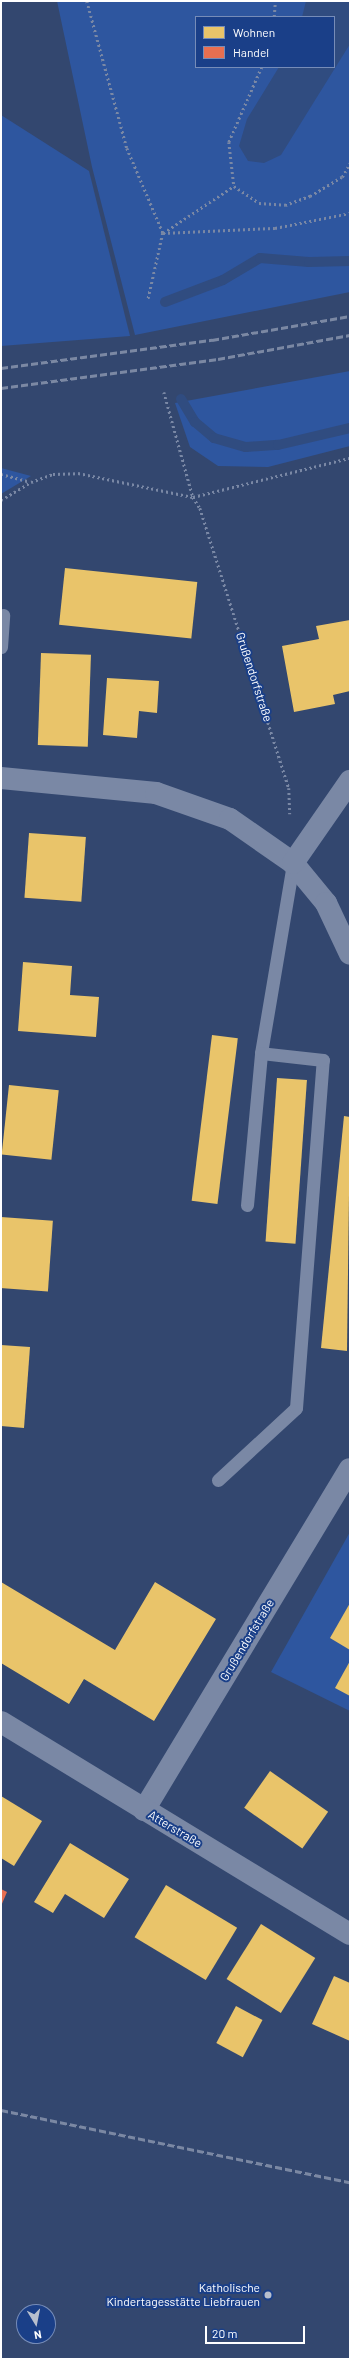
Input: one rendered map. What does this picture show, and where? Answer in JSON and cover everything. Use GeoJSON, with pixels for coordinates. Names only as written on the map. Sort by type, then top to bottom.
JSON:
{"type":"FeatureCollection","features":[{"type":"Feature","properties":{"kind":"street"},"geometry":{"type":"LineString","coordinates":[[1,778],[156,793],[230,819],[293,863],[326,903],[350,954]]}},
{"type":"Feature","properties":{"kind":"street"},"geometry":{"type":"LineString","coordinates":[[293,863],[350,781]]}},
{"type":"Feature","properties":{"kind":"street","name":"Grußendorfstraße"},"geometry":{"type":"LineString","coordinates":[[144,1810],[350,1469]]}},
{"type":"Feature","properties":{"kind":"street","name":"Atterstraße"},"geometry":{"type":"LineString","coordinates":[[1,1722],[350,1934]]}},
{"type":"Feature","properties":{"kind":"lane"},"geometry":{"type":"LineString","coordinates":[[1,647],[3,615]]}},
{"type":"Feature","properties":{"kind":"lane"},"geometry":{"type":"LineString","coordinates":[[247,1205],[260,1053],[293,863]]}},
{"type":"Feature","properties":{"kind":"lane"},"geometry":{"type":"LineString","coordinates":[[218,1480],[296,1408],[323,1060],[260,1053]]}},
{"type":"Feature","properties":{"kind":"path"},"geometry":{"type":"LineString","coordinates":[[87,1],[127,148],[163,233],[148,300]]}},
{"type":"Feature","properties":{"kind":"path"},"geometry":{"type":"LineString","coordinates":[[274,16],[275,1]]}},
{"type":"Feature","properties":{"kind":"path"},"geometry":{"type":"LineString","coordinates":[[262,68],[228,142],[234,186],[259,202],[285,205],[310,196],[342,177],[350,163]]}},
{"type":"Feature","properties":{"kind":"path"},"geometry":{"type":"LineString","coordinates":[[163,233],[234,186]]}},
{"type":"Feature","properties":{"kind":"path"},"geometry":{"type":"LineString","coordinates":[[163,233],[276,228],[350,213]]}},
{"type":"Feature","properties":{"kind":"path","name":"Grußendorfstraße"},"geometry":{"type":"LineString","coordinates":[[164,392],[193,496],[200,508],[289,788],[291,818]]}},
{"type":"Feature","properties":{"kind":"path"},"geometry":{"type":"LineString","coordinates":[[1,500],[31,482],[53,474],[78,474],[193,496],[350,458]]}},
{"type":"Feature","properties":{"kind":"path"},"geometry":{"type":"LineString","coordinates":[[1,474],[31,482]]}},
{"type":"Feature","properties":{"kind":"shaded area"},"geometry":{"type":"Polygon","coordinates":[[[57,1],[350,1],[350,292],[135,335],[92,167],[57,1]]]}},
{"type":"Feature","properties":{"kind":"shaded area"},"geometry":{"type":"Polygon","coordinates":[[[306,1],[350,1],[350,44],[281,155],[264,163],[248,161],[239,146],[247,119],[278,68],[335,68],[335,16],[302,16],[306,1]]]}},
{"type":"Feature","properties":{"kind":"shaded area"},"geometry":{"type":"Polygon","coordinates":[[[1,115],[89,171],[130,336],[1,346],[1,115]]]}},
{"type":"Feature","properties":{"kind":"shaded area"},"geometry":{"type":"Polygon","coordinates":[[[350,371],[350,446],[268,467],[218,466],[190,447],[175,403],[350,371]]]}},
{"type":"Feature","properties":{"kind":"shaded area"},"geometry":{"type":"Polygon","coordinates":[[[1,468],[31,476],[1,494],[1,468]]]}},
{"type":"Feature","properties":{"kind":"shaded area"},"geometry":{"type":"Polygon","coordinates":[[[350,1532],[350,1711],[271,1672],[350,1532]]]}},
{"type":"Feature","properties":{"kind":"building: Wohnen"},"geometry":{"type":"Polygon","coordinates":[[[65,568],[197,582],[191,639],[59,625],[65,568]]]}},
{"type":"Feature","properties":{"kind":"building: Wohnen"},"geometry":{"type":"Polygon","coordinates":[[[350,620],[350,691],[333,695],[335,704],[294,712],[282,646],[319,639],[316,626],[350,620]]]}},
{"type":"Feature","properties":{"kind":"building: Wohnen"},"geometry":{"type":"Polygon","coordinates":[[[41,653],[91,655],[88,747],[38,745],[41,653]]]}},
{"type":"Feature","properties":{"kind":"building: Wohnen"},"geometry":{"type":"Polygon","coordinates":[[[107,678],[159,681],[157,713],[139,711],[137,738],[103,735],[107,678]]]}},
{"type":"Feature","properties":{"kind":"building: Wohnen"},"geometry":{"type":"Polygon","coordinates":[[[29,833],[86,837],[81,902],[24,898],[29,833]]]}},
{"type":"Feature","properties":{"kind":"building: Wohnen"},"geometry":{"type":"Polygon","coordinates":[[[23,962],[72,966],[70,995],[99,997],[96,1037],[18,1031],[23,962]]]}},
{"type":"Feature","properties":{"kind":"building: Wohnen"},"geometry":{"type":"Polygon","coordinates":[[[212,1035],[238,1038],[217,1204],[192,1201],[212,1035]]]}},
{"type":"Feature","properties":{"kind":"building: Wohnen"},"geometry":{"type":"Polygon","coordinates":[[[277,1078],[307,1080],[295,1244],[266,1242],[277,1078]]]}},
{"type":"Feature","properties":{"kind":"building: Wohnen"},"geometry":{"type":"Polygon","coordinates":[[[9,1085],[59,1090],[51,1160],[2,1155],[9,1085]]]}},
{"type":"Feature","properties":{"kind":"building: Wohnen"},"geometry":{"type":"Polygon","coordinates":[[[344,1116],[350,1117],[347,1351],[321,1348],[344,1116]]]}},
{"type":"Feature","properties":{"kind":"building: Wohnen"},"geometry":{"type":"Polygon","coordinates":[[[1,1217],[53,1221],[48,1291],[1,1288],[1,1217]]]}},
{"type":"Feature","properties":{"kind":"building: Wohnen"},"geometry":{"type":"Polygon","coordinates":[[[1,1345],[30,1347],[24,1428],[1,1426],[1,1345]]]}},
{"type":"Feature","properties":{"kind":"building: Wohnen"},"geometry":{"type":"Polygon","coordinates":[[[1,1582],[115,1650],[155,1582],[216,1619],[154,1721],[84,1679],[69,1704],[1,1663],[1,1582]]]}},
{"type":"Feature","properties":{"kind":"building: Wohnen"},"geometry":{"type":"Polygon","coordinates":[[[350,1603],[350,1650],[330,1638],[350,1603]]]}},
{"type":"Feature","properties":{"kind":"building: Wohnen"},"geometry":{"type":"Polygon","coordinates":[[[350,1661],[350,1696],[335,1688],[350,1661]]]}},
{"type":"Feature","properties":{"kind":"building: Wohnen"},"geometry":{"type":"Polygon","coordinates":[[[270,1771],[328,1812],[302,1849],[244,1808],[270,1771]]]}},
{"type":"Feature","properties":{"kind":"building: Wohnen"},"geometry":{"type":"Polygon","coordinates":[[[1,1796],[42,1821],[14,1866],[1,1858],[1,1796]]]}},
{"type":"Feature","properties":{"kind":"building: Wohnen"},"geometry":{"type":"Polygon","coordinates":[[[70,1843],[129,1879],[104,1918],[65,1894],[53,1913],[34,1902],[70,1843]]]}},
{"type":"Feature","properties":{"kind":"building: Wohnen"},"geometry":{"type":"Polygon","coordinates":[[[166,1885],[237,1928],[206,1980],[135,1937],[166,1885]]]}},
{"type":"Feature","properties":{"kind":"building: Wohnen"},"geometry":{"type":"Polygon","coordinates":[[[261,1924],[315,1958],[281,2013],[227,1979],[261,1924]]]}},
{"type":"Feature","properties":{"kind":"building: Wohnen"},"geometry":{"type":"Polygon","coordinates":[[[334,1976],[350,1983],[350,2041],[312,2024],[334,1976]]]}},
{"type":"Feature","properties":{"kind":"building: Wohnen"},"geometry":{"type":"Polygon","coordinates":[[[236,2006],[262,2020],[243,2057],[216,2043],[236,2006]]]}},
{"type":"Feature","properties":{"kind":"building: Handel"},"geometry":{"type":"Polygon","coordinates":[[[1,1889],[7,1892],[1,1906],[1,1889]]]}},
{"type":"Feature","properties":{"kind":"waterway"},"geometry":{"type":"LineString","coordinates":[[165,302],[223,280],[260,258],[309,262],[350,261]]}},
{"type":"Feature","properties":{"kind":"waterway"},"geometry":{"type":"LineString","coordinates":[[181,399],[195,422],[214,438],[246,447],[278,445],[350,428]]}},
{"type":"Feature","properties":{"kind":"railway"},"geometry":{"type":"LineString","coordinates":[[1,368],[212,340],[350,316]]}},
{"type":"Feature","properties":{"kind":"railway"},"geometry":{"type":"LineString","coordinates":[[1,388],[218,359],[350,335]]}},
{"type":"Feature","properties":{"kind":"railway"},"geometry":{"type":"LineString","coordinates":[[1,2110],[350,2182]]}},
{"type":"Feature","properties":{"kind":"place","name":"Katholische Kindertagesstätte Liebfrauen"},"geometry":{"type":"Point","coordinates":[268,2295]}}]}
